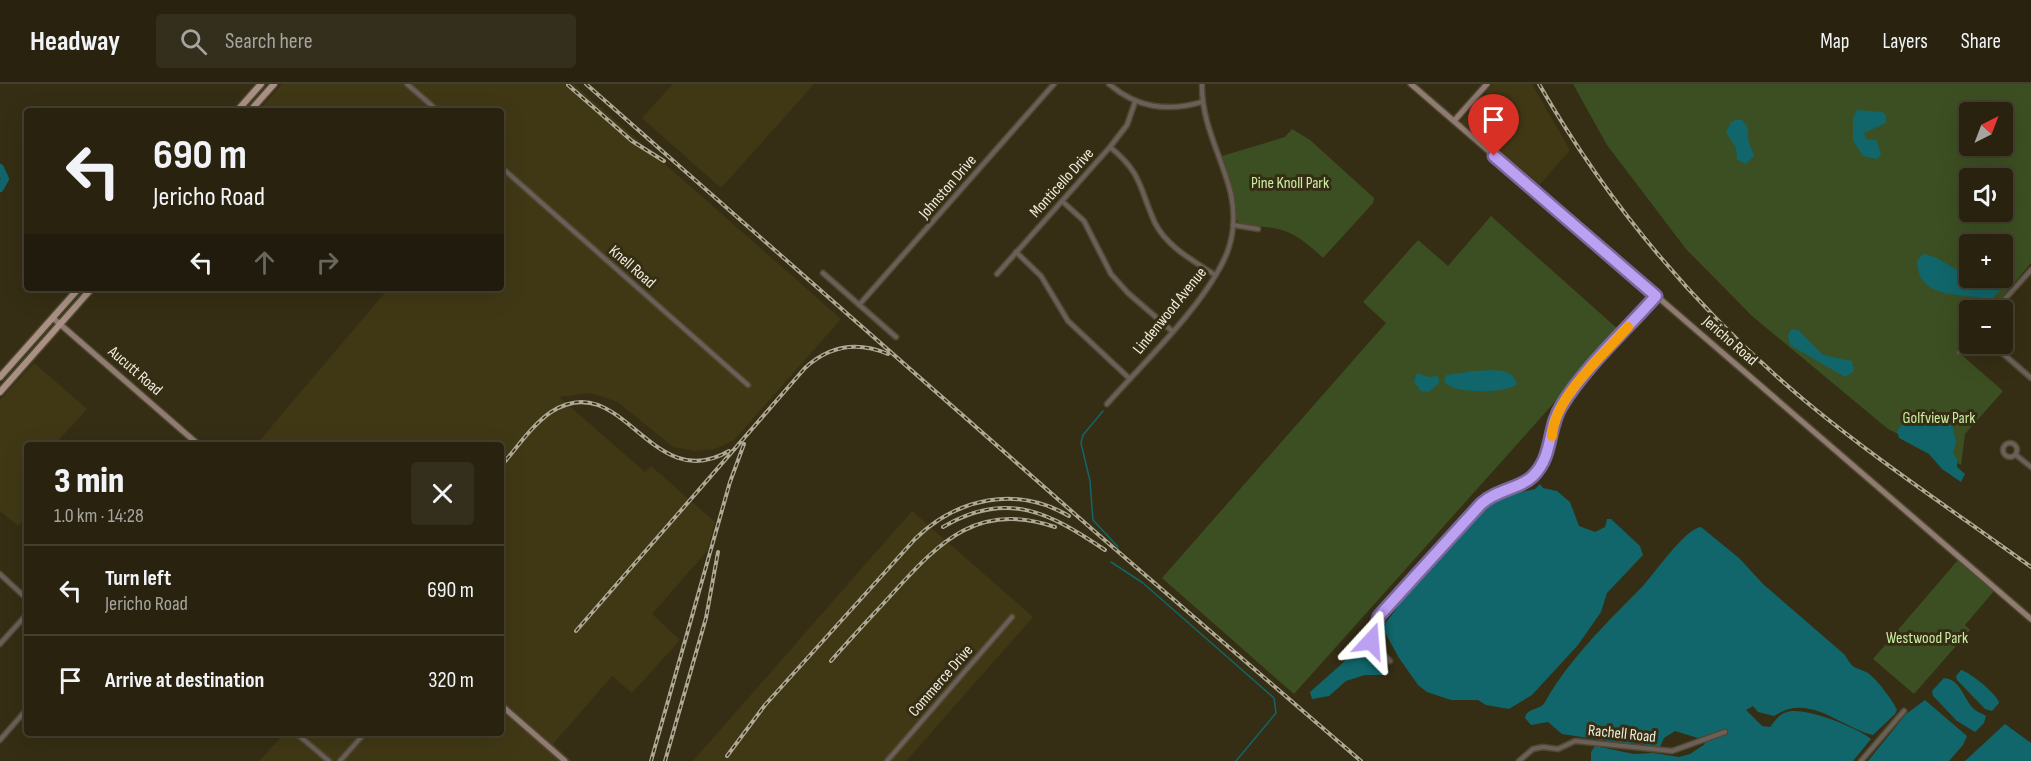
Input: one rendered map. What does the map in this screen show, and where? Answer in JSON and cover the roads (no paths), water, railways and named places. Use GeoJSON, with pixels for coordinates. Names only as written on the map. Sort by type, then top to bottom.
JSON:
{"type":"FeatureCollection","features":[{"type":"Feature","properties":{"kind":"main road"},"geometry":{"type":"LineString","coordinates":[[240,108],[261,84]]}},
{"type":"Feature","properties":{"kind":"main road"},"geometry":{"type":"LineString","coordinates":[[253,108],[274,84]]}},
{"type":"Feature","properties":{"kind":"main road","name":"Jericho Road"},"geometry":{"type":"LineString","coordinates":[[1411,84],[2031,619]]}},
{"type":"Feature","properties":{"kind":"main road"},"geometry":{"type":"LineString","coordinates":[[1454,121],[1487,84]]}},
{"type":"Feature","properties":{"kind":"main road"},"geometry":{"type":"LineString","coordinates":[[0,377],[76,291]]}},
{"type":"Feature","properties":{"kind":"main road"},"geometry":{"type":"LineString","coordinates":[[0,392],[89,291]]}},
{"type":"Feature","properties":{"kind":"main road","name":"Aucutt Road"},"geometry":{"type":"LineString","coordinates":[[53,318],[195,442]]}},
{"type":"Feature","properties":{"kind":"main road"},"geometry":{"type":"LineString","coordinates":[[504,708],[565,761]]}},
{"type":"Feature","properties":{"kind":"street"},"geometry":{"type":"LineString","coordinates":[[407,84],[435,108]]}},
{"type":"Feature","properties":{"kind":"street","name":"Johnston Drive"},"geometry":{"type":"LineString","coordinates":[[859,305],[1054,84]]}},
{"type":"Feature","properties":{"kind":"street"},"geometry":{"type":"LineString","coordinates":[[1109,84],[1136,102],[1167,108],[1202,102]]}},
{"type":"Feature","properties":{"kind":"street","name":"Lindenwood Avenue"},"geometry":{"type":"LineString","coordinates":[[1107,404],[1172,331],[1215,275],[1227,253],[1233,225],[1231,193],[1202,102],[1202,84]]}},
{"type":"Feature","properties":{"kind":"street","name":"Monticello Drive"},"geometry":{"type":"LineString","coordinates":[[997,274],[1110,147],[1127,125],[1136,102]]}},
{"type":"Feature","properties":{"kind":"street"},"geometry":{"type":"LineString","coordinates":[[1110,147],[1125,159],[1140,179],[1156,224],[1168,241],[1215,275]]}},
{"type":"Feature","properties":{"kind":"street","name":"Knell Road"},"geometry":{"type":"LineString","coordinates":[[504,170],[748,385]]}},
{"type":"Feature","properties":{"kind":"street"},"geometry":{"type":"LineString","coordinates":[[1062,201],[1084,221],[1111,274],[1128,293],[1172,331]]}},
{"type":"Feature","properties":{"kind":"street"},"geometry":{"type":"LineString","coordinates":[[1233,225],[1258,228]]}},
{"type":"Feature","properties":{"kind":"street"},"geometry":{"type":"LineString","coordinates":[[1016,252],[1041,276],[1068,321],[1130,378]]}},
{"type":"Feature","properties":{"kind":"street"},"geometry":{"type":"LineString","coordinates":[[2004,300],[2031,270]]}},
{"type":"Feature","properties":{"kind":"street"},"geometry":{"type":"LineString","coordinates":[[823,273],[896,337]]}},
{"type":"Feature","properties":{"kind":"street"},"geometry":{"type":"LineString","coordinates":[[1390,661],[1371,641],[1379,616],[1488,497],[1526,481],[1536,473],[1547,455],[1555,418],[1567,397],[1656,296]]}},
{"type":"Feature","properties":{"kind":"street"},"geometry":{"type":"LineString","coordinates":[[2004,354],[2030,375]]}},
{"type":"Feature","properties":{"kind":"street"},"geometry":{"type":"LineString","coordinates":[[2016,455],[2031,468]]}},
{"type":"Feature","properties":{"kind":"street"},"geometry":{"type":"LineString","coordinates":[[0,574],[24,596]]}},
{"type":"Feature","properties":{"kind":"street"},"geometry":{"type":"LineString","coordinates":[[0,644],[24,617]]}},
{"type":"Feature","properties":{"kind":"street","name":"Commerce Drive"},"geometry":{"type":"LineString","coordinates":[[887,761],[1012,617]]}},
{"type":"Feature","properties":{"kind":"street"},"geometry":{"type":"LineString","coordinates":[[1861,761],[1904,711]]}},
{"type":"Feature","properties":{"kind":"street"},"geometry":{"type":"LineString","coordinates":[[0,740],[24,713]]}},
{"type":"Feature","properties":{"kind":"street","name":"Rachell Road"},"geometry":{"type":"LineString","coordinates":[[1519,761],[1533,749],[1558,748],[1575,741],[1672,751],[1725,732]]}},
{"type":"Feature","properties":{"kind":"street"},"geometry":{"type":"LineString","coordinates":[[299,736],[329,761]]}},
{"type":"Feature","properties":{"kind":"street"},"geometry":{"type":"LineString","coordinates":[[340,761],[362,736]]}},
{"type":"Feature","properties":{"kind":"water"},"geometry":{"type":"Polygon","coordinates":[[[1857,110],[1882,112],[1886,115],[1886,123],[1864,133],[1866,139],[1876,140],[1881,154],[1877,159],[1863,156],[1853,140],[1853,118],[1857,110]]]}},
{"type":"Feature","properties":{"kind":"water"},"geometry":{"type":"Polygon","coordinates":[[[1742,120],[1748,128],[1748,140],[1754,156],[1746,164],[1737,160],[1736,148],[1726,132],[1731,122],[1742,120]]]}},
{"type":"Feature","properties":{"kind":"water"},"geometry":{"type":"Polygon","coordinates":[[[1923,254],[1959,271],[1959,288],[2001,288],[1991,300],[1945,293],[1925,283],[1919,274],[1917,261],[1923,254]]]}},
{"type":"Feature","properties":{"kind":"water"},"geometry":{"type":"Polygon","coordinates":[[[1791,329],[1798,330],[1823,355],[1852,361],[1854,371],[1845,377],[1790,345],[1788,336],[1791,329]]]}},
{"type":"Feature","properties":{"kind":"water"},"geometry":{"type":"Polygon","coordinates":[[[1474,371],[1505,372],[1514,378],[1517,384],[1502,390],[1468,391],[1444,382],[1446,375],[1474,371]]]}},
{"type":"Feature","properties":{"kind":"water"},"geometry":{"type":"Polygon","coordinates":[[[1417,373],[1429,377],[1438,376],[1439,383],[1429,392],[1421,391],[1414,382],[1417,373]]]}},
{"type":"Feature","properties":{"kind":"water"},"geometry":{"type":"Polygon","coordinates":[[[1908,418],[1917,419],[1930,426],[1945,420],[1952,424],[1956,442],[1953,453],[1957,459],[1957,467],[1965,474],[1961,482],[1942,469],[1929,454],[1899,438],[1897,430],[1908,418]]]}},
{"type":"Feature","properties":{"kind":"water"},"geometry":{"type":"Polygon","coordinates":[[[1540,484],[1543,488],[1557,491],[1570,502],[1579,526],[1595,532],[1605,527],[1607,519],[1611,519],[1640,546],[1643,555],[1607,593],[1601,612],[1578,645],[1532,695],[1509,709],[1486,705],[1478,700],[1451,700],[1427,692],[1418,685],[1399,658],[1382,627],[1412,582],[1464,532],[1482,508],[1500,497],[1535,489],[1540,484]]]}},
{"type":"Feature","properties":{"kind":"water"},"geometry":{"type":"Polygon","coordinates":[[[1701,527],[1739,558],[1763,584],[1845,655],[1852,665],[1870,674],[1892,701],[1897,710],[1895,714],[1873,735],[1812,709],[1787,710],[1774,716],[1758,712],[1753,706],[1746,710],[1762,726],[1770,727],[1781,715],[1795,711],[1818,715],[1855,729],[1871,739],[1853,761],[1591,761],[1591,752],[1595,746],[1634,754],[1653,753],[1679,757],[1690,754],[1705,744],[1701,739],[1675,731],[1664,738],[1660,747],[1627,744],[1562,734],[1548,722],[1531,725],[1525,718],[1528,712],[1543,705],[1576,657],[1640,589],[1678,544],[1694,529],[1701,527]]]}},
{"type":"Feature","properties":{"kind":"water"},"geometry":{"type":"Polygon","coordinates":[[[1363,645],[1383,658],[1389,672],[1385,675],[1365,675],[1346,681],[1329,696],[1312,699],[1310,692],[1363,645]]]}},
{"type":"Feature","properties":{"kind":"water"},"geometry":{"type":"Polygon","coordinates":[[[1961,670],[1983,684],[1994,695],[1999,703],[1992,711],[1985,709],[1957,680],[1956,676],[1961,670]]]}},
{"type":"Feature","properties":{"kind":"water"},"geometry":{"type":"Polygon","coordinates":[[[1944,678],[1954,682],[1974,709],[1986,716],[1984,723],[1975,732],[1957,721],[1933,696],[1932,691],[1944,678]]]}},
{"type":"Feature","properties":{"kind":"water"},"geometry":{"type":"Polygon","coordinates":[[[1925,700],[1967,736],[1963,745],[1949,761],[1868,761],[1906,714],[1925,700]]]}},
{"type":"Feature","properties":{"kind":"water"},"geometry":{"type":"Polygon","coordinates":[[[2005,724],[2031,743],[2031,761],[1965,761],[2005,724]]]}},
{"type":"Feature","properties":{"kind":"waterway"},"geometry":{"type":"LineString","coordinates":[[0,168],[5,179],[0,188]]}},
{"type":"Feature","properties":{"kind":"waterway"},"geometry":{"type":"LineString","coordinates":[[1103,411],[1083,435],[1081,443],[1090,481],[1093,520],[1118,547]]}},
{"type":"Feature","properties":{"kind":"waterway"},"geometry":{"type":"LineString","coordinates":[[1111,562],[1143,583],[1274,698],[1276,713],[1236,761]]}},
{"type":"Feature","properties":{"kind":"railway"},"geometry":{"type":"LineString","coordinates":[[586,84],[1093,530],[1361,761]]}},
{"type":"Feature","properties":{"kind":"railway"},"geometry":{"type":"LineString","coordinates":[[1539,84],[1566,128],[1625,213],[1692,293],[1728,330],[1765,366],[1831,422],[1887,465],[2031,567]]}},
{"type":"Feature","properties":{"kind":"railway"},"geometry":{"type":"LineString","coordinates":[[568,85],[632,141],[664,161]]}},
{"type":"Feature","properties":{"kind":"railway"},"geometry":{"type":"LineString","coordinates":[[576,631],[805,368],[824,355],[844,348],[865,348],[888,354]]}},
{"type":"Feature","properties":{"kind":"railway"},"geometry":{"type":"LineString","coordinates":[[504,462],[544,417],[576,402],[598,405],[618,416],[657,447],[678,458],[702,461],[729,451]]}},
{"type":"Feature","properties":{"kind":"railway"},"geometry":{"type":"LineString","coordinates":[[651,761],[730,482],[744,444]]}},
{"type":"Feature","properties":{"kind":"railway"},"geometry":{"type":"LineString","coordinates":[[727,756],[765,705],[915,539],[932,525],[949,514],[988,500],[1028,501],[1049,506],[1069,516]]}},
{"type":"Feature","properties":{"kind":"railway"},"geometry":{"type":"LineString","coordinates":[[943,527],[988,509],[1027,510],[1065,525],[1105,550]]}},
{"type":"Feature","properties":{"kind":"railway"},"geometry":{"type":"LineString","coordinates":[[831,661],[927,557],[963,531],[983,523],[1004,519],[1028,520],[1055,527]]}},
{"type":"Feature","properties":{"kind":"railway"},"geometry":{"type":"LineString","coordinates":[[665,761],[706,618],[718,552]]}},
{"type":"Feature","properties":{"kind":"park label","name":"Pine Knoll Park"},"geometry":{"type":"Point","coordinates":[1290,183]}},
{"type":"Feature","properties":{"kind":"park label","name":"Golfview Park"},"geometry":{"type":"Point","coordinates":[1939,418]}},
{"type":"Feature","properties":{"kind":"park label","name":"Westwood Park"},"geometry":{"type":"Point","coordinates":[1927,638]}}]}
